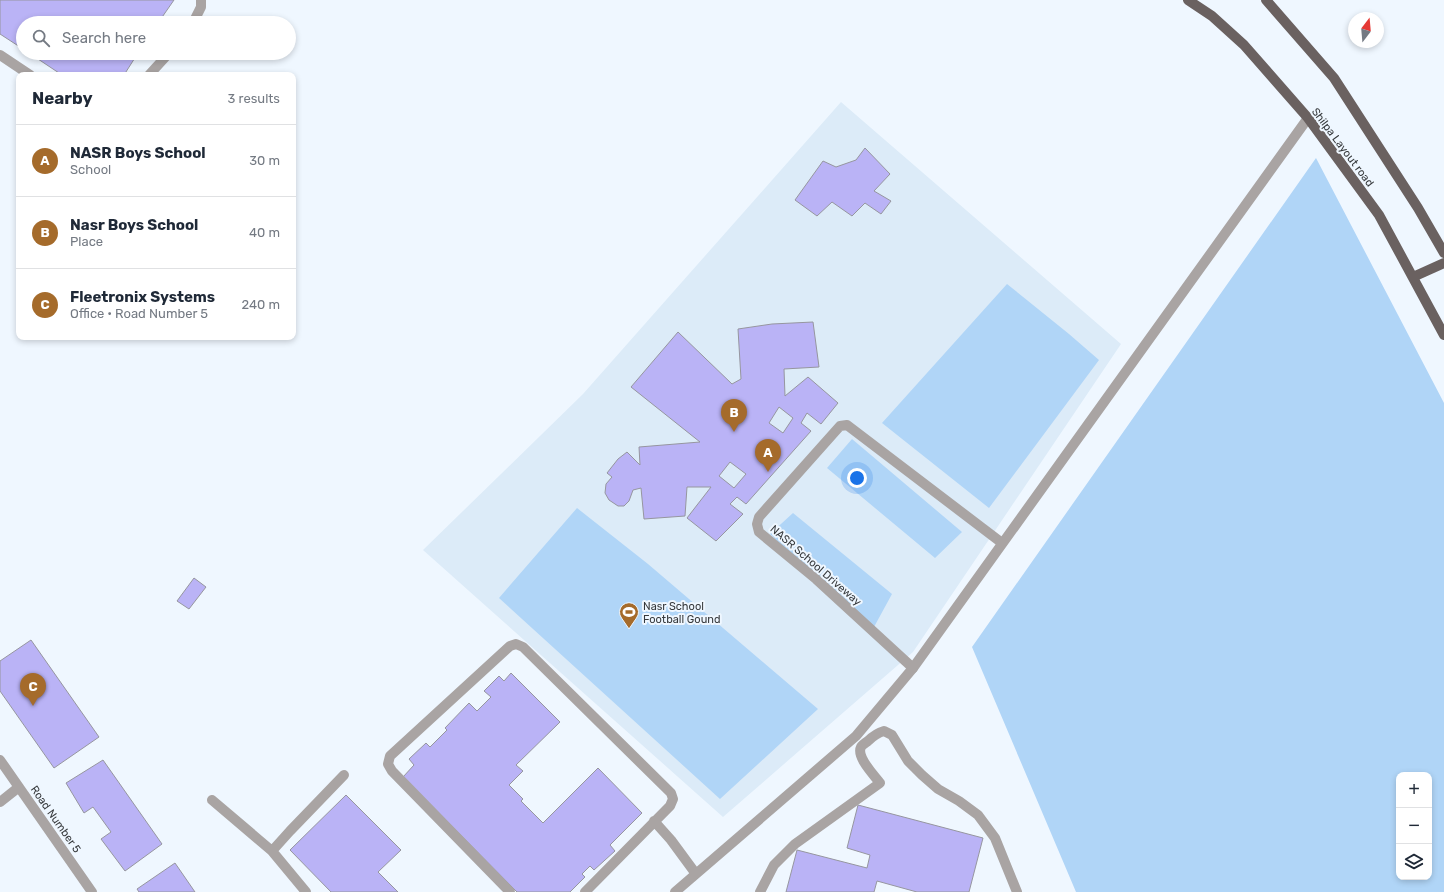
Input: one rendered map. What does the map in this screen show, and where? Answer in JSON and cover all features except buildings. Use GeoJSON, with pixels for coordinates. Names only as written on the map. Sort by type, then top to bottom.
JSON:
{"type":"FeatureCollection","features":[{"type":"Feature","properties":{"kind":"main road","name":"Shilpa Layout road"},"geometry":{"type":"LineString","coordinates":[[1188,0],[1212,16],[1244,45],[1308,118],[1379,215],[1444,335]]}},
{"type":"Feature","properties":{"kind":"main road"},"geometry":{"type":"LineString","coordinates":[[1266,0],[1334,78],[1418,208],[1444,253]]}},
{"type":"Feature","properties":{"kind":"main road"},"geometry":{"type":"LineString","coordinates":[[1412,277],[1444,263]]}},
{"type":"Feature","properties":{"kind":"street"},"geometry":{"type":"LineString","coordinates":[[196,16],[201,7],[201,0]]}},
{"type":"Feature","properties":{"kind":"street"},"geometry":{"type":"LineString","coordinates":[[0,55],[26,72]]}},
{"type":"Feature","properties":{"kind":"street"},"geometry":{"type":"LineString","coordinates":[[152,72],[163,60]]}},
{"type":"Feature","properties":{"kind":"street"},"geometry":{"type":"LineString","coordinates":[[675,892],[861,730],[913,668],[1308,118]]}},
{"type":"Feature","properties":{"kind":"street","name":"NASR School Driveway"},"geometry":{"type":"LineString","coordinates":[[913,668],[816,579],[759,532],[757,524],[759,517],[840,426],[847,425],[1002,543]]}},
{"type":"Feature","properties":{"kind":"street"},"geometry":{"type":"LineString","coordinates":[[510,892],[392,771],[388,764],[390,756],[510,646],[516,644],[523,647],[671,793],[674,799],[670,806],[585,892]]}},
{"type":"Feature","properties":{"kind":"street"},"geometry":{"type":"LineString","coordinates":[[861,730],[869,739]]}},
{"type":"Feature","properties":{"kind":"street"},"geometry":{"type":"LineString","coordinates":[[760,892],[774,865],[794,844],[880,783],[861,759],[860,752],[861,746],[869,739],[884,731],[892,735],[908,760],[922,775],[938,789],[959,801],[978,815],[995,838],[1017,892]]}},
{"type":"Feature","properties":{"kind":"street","name":"Road Number 5"},"geometry":{"type":"LineString","coordinates":[[0,760],[92,892]]}},
{"type":"Feature","properties":{"kind":"street"},"geometry":{"type":"LineString","coordinates":[[272,851],[344,775]]}},
{"type":"Feature","properties":{"kind":"street"},"geometry":{"type":"LineString","coordinates":[[0,802],[19,787]]}},
{"type":"Feature","properties":{"kind":"street"},"geometry":{"type":"LineString","coordinates":[[212,800],[272,851],[306,892]]}},
{"type":"Feature","properties":{"kind":"street"},"geometry":{"type":"LineString","coordinates":[[654,821],[696,874]]}},
{"type":"Feature","properties":{"kind":"shaded area"},"geometry":{"type":"Polygon","coordinates":[[[841,102],[1121,344],[913,652],[723,817],[423,550],[583,394],[841,102]]]}},
{"type":"Feature","properties":{"kind":"shaded area"},"geometry":{"type":"Polygon","coordinates":[[[1316,158],[1444,403],[1444,892],[1076,892],[972,647],[1316,158]]]}},
{"type":"Feature","properties":{"kind":"shaded area"},"geometry":{"type":"Polygon","coordinates":[[[1007,284],[1099,360],[989,508],[882,423],[1007,284]]]}},
{"type":"Feature","properties":{"kind":"shaded area"},"geometry":{"type":"Polygon","coordinates":[[[852,439],[962,532],[935,558],[827,468],[852,439]]]}},
{"type":"Feature","properties":{"kind":"shaded area","name":"Nasr School Football Gound"},"geometry":{"type":"Polygon","coordinates":[[[577,508],[648,564],[818,709],[720,799],[499,598],[577,508]]]}},
{"type":"Feature","properties":{"kind":"shaded area"},"geometry":{"type":"Polygon","coordinates":[[[793,513],[892,594],[874,627],[816,579],[770,534],[793,513]]]}},
{"type":"Feature","properties":{"kind":"place","name":"Nasr Boys School"},"geometry":{"type":"Point","coordinates":[734,432]}},
{"type":"Feature","properties":{"kind":"place","name":"NASR Boys School"},"geometry":{"type":"Point","coordinates":[768,472]}},
{"type":"Feature","properties":{"kind":"place","name":"Nasr School Football Gound"},"geometry":{"type":"Point","coordinates":[629,629]}},
{"type":"Feature","properties":{"kind":"place","name":"Fleetronix Systems"},"geometry":{"type":"Point","coordinates":[33,706]}}]}
